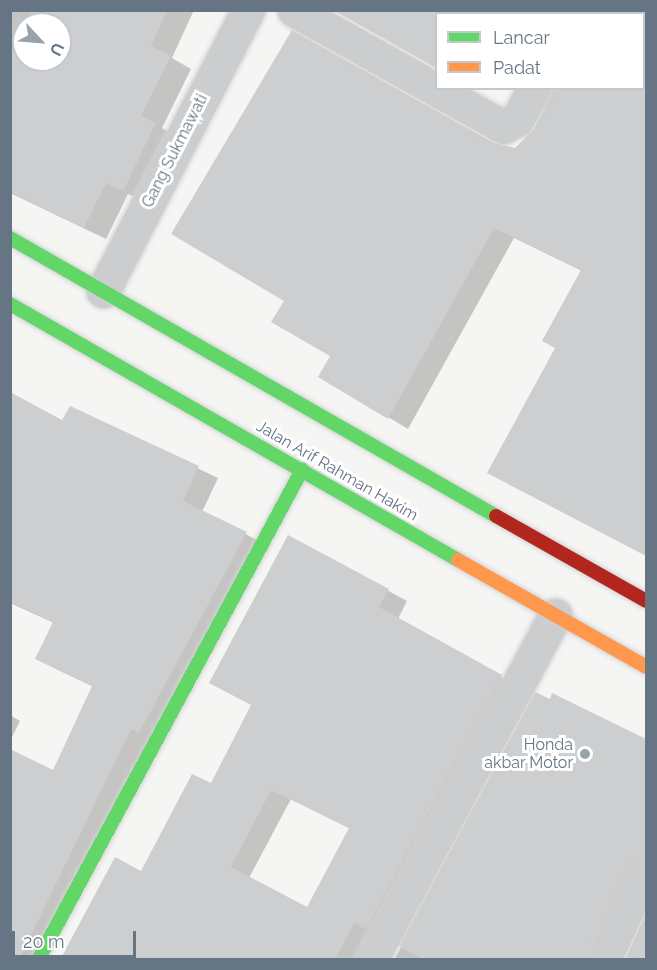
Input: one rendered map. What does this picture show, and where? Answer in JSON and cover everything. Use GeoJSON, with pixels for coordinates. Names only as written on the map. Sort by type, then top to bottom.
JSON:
{"type":"FeatureCollection","features":[{"type":"Feature","properties":{"kind":"main road"},"geometry":{"type":"LineString","coordinates":[[10,238],[646,601]]}},
{"type":"Feature","properties":{"kind":"main road","name":"Jalan Arif Rahman Hakim"},"geometry":{"type":"LineString","coordinates":[[10,304],[646,667]]}},
{"type":"Feature","properties":{"kind":"main road"},"geometry":{"type":"LineString","coordinates":[[38,960],[302,470]]}},
{"type":"Feature","properties":{"kind":"street","name":"Gang Sukmawati"},"geometry":{"type":"LineString","coordinates":[[103,291],[248,10]]}},
{"type":"Feature","properties":{"kind":"street"},"geometry":{"type":"LineString","coordinates":[[294,10],[435,89]]}},
{"type":"Feature","properties":{"kind":"street"},"geometry":{"type":"LineString","coordinates":[[437,90],[503,127],[517,120],[533,90]]}},
{"type":"Feature","properties":{"kind":"street"},"geometry":{"type":"LineString","coordinates":[[370,960],[555,615]]}},
{"type":"Feature","properties":{"kind":"street"},"geometry":{"type":"LineString","coordinates":[[604,960],[646,869]]}},
{"type":"Feature","properties":{"kind":"building"},"geometry":{"type":"Polygon","coordinates":[[[32,10],[167,10],[151,46],[171,56],[141,116],[156,123],[123,191],[106,183],[84,228],[10,192],[10,53],[12,49],[12,72],[72,72],[72,12],[31,12],[32,10]]]}},
{"type":"Feature","properties":{"kind":"building"},"geometry":{"type":"Polygon","coordinates":[[[333,10],[436,10],[435,67],[333,10]]]}},
{"type":"Feature","properties":{"kind":"building"},"geometry":{"type":"Polygon","coordinates":[[[292,30],[494,143],[515,148],[534,129],[552,90],[645,90],[646,88],[646,556],[487,473],[555,348],[542,341],[581,270],[494,228],[388,419],[318,377],[330,356],[271,322],[284,301],[171,234],[292,30]]]}},
{"type":"Feature","properties":{"kind":"building"},"geometry":{"type":"Polygon","coordinates":[[[10,392],[62,420],[70,406],[199,466],[183,501],[247,532],[139,733],[131,729],[19,960],[10,960],[10,749],[53,770],[92,686],[35,659],[53,622],[10,602],[10,392]]]}},
{"type":"Feature","properties":{"kind":"building"},"geometry":{"type":"Polygon","coordinates":[[[288,535],[389,589],[379,607],[502,675],[366,929],[354,923],[335,960],[60,960],[115,857],[141,871],[192,774],[211,783],[251,705],[209,683],[288,535]],[[271,790],[231,867],[307,907],[349,828],[271,790]]]}},
{"type":"Feature","properties":{"kind":"building"},"geometry":{"type":"Polygon","coordinates":[[[535,692],[550,699],[552,693],[646,739],[646,851],[629,861],[586,960],[424,960],[399,946],[535,692]]]}},
{"type":"Feature","properties":{"kind":"building"},"geometry":{"type":"Polygon","coordinates":[[[646,913],[646,960],[625,960],[646,913]]]}},
{"type":"Feature","properties":{"kind":"traffic: fast"},"geometry":{"type":"LineString","coordinates":[[10,238],[496,516]]}},
{"type":"Feature","properties":{"kind":"traffic: fast"},"geometry":{"type":"LineString","coordinates":[[10,304],[458,560]]}},
{"type":"Feature","properties":{"kind":"traffic: fast"},"geometry":{"type":"LineString","coordinates":[[38,960],[302,470]]}},
{"type":"Feature","properties":{"kind":"traffic: slow"},"geometry":{"type":"LineString","coordinates":[[458,560],[646,667]]}},
{"type":"Feature","properties":{"kind":"traffic: jam"},"geometry":{"type":"LineString","coordinates":[[496,516],[646,601]]}},
{"type":"Feature","properties":{"kind":"place","name":"Honda akbar Motor"},"geometry":{"type":"Point","coordinates":[585,754]}}]}
